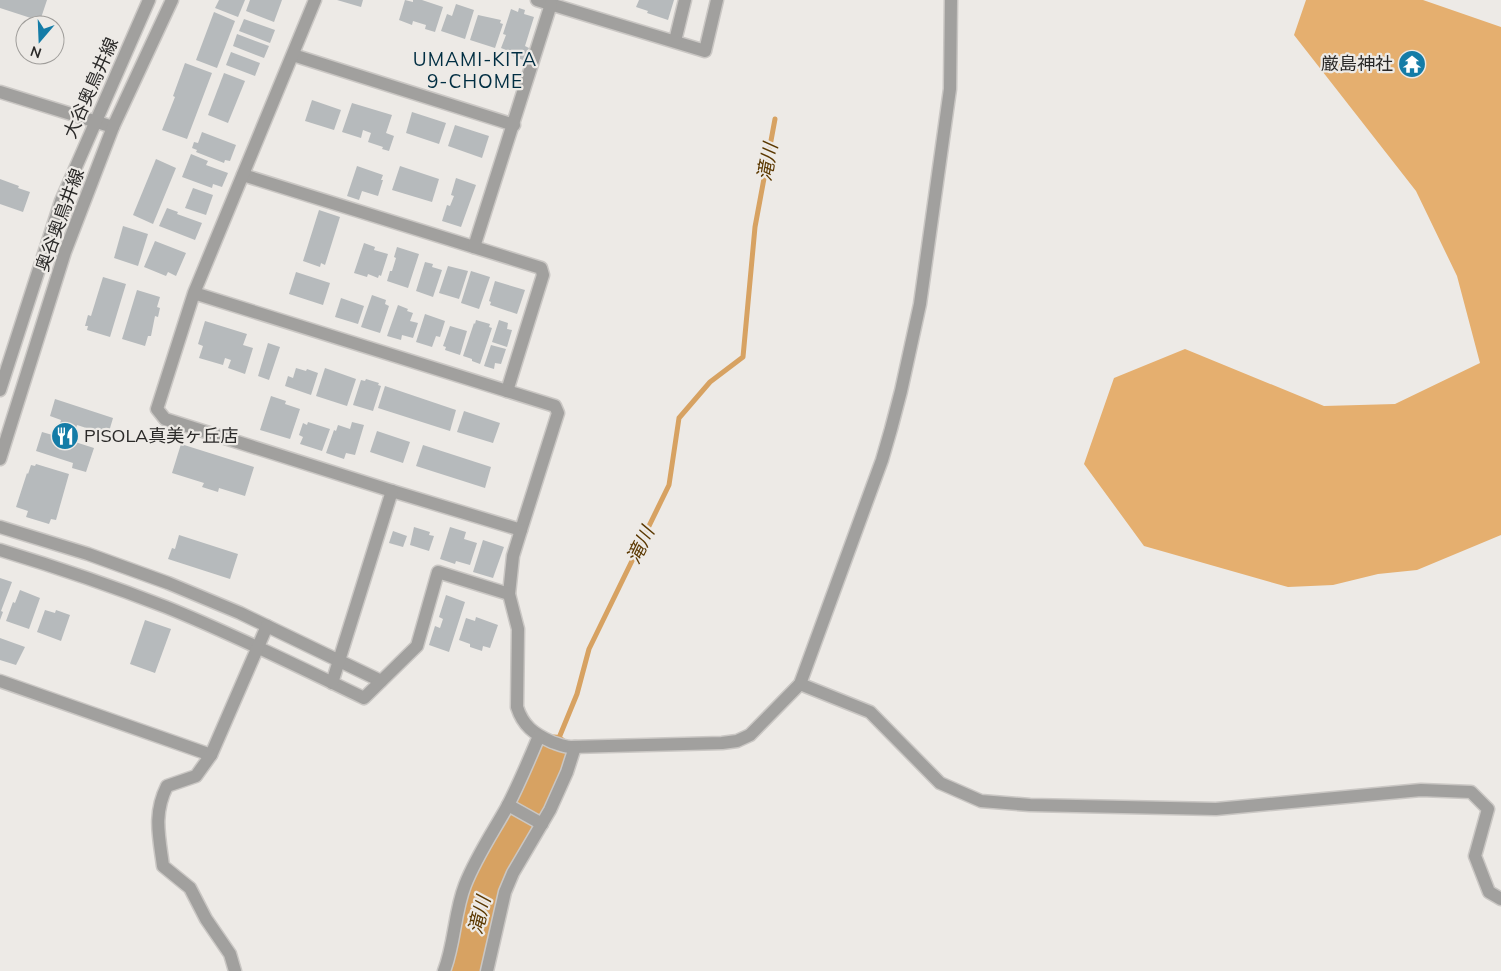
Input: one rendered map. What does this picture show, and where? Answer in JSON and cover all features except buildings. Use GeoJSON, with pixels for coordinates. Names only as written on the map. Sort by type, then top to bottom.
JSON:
{"type":"FeatureCollection","features":[{"type":"Feature","properties":{"kind":"street","name":"大谷奥鳥井線"},"geometry":{"type":"LineString","coordinates":[[0,390],[61,201],[94,122],[150,0]]}},
{"type":"Feature","properties":{"kind":"street","name":"奥谷奥鳥井線"},"geometry":{"type":"LineString","coordinates":[[0,459],[65,252],[113,127],[172,0]]}},
{"type":"Feature","properties":{"kind":"street"},"geometry":{"type":"LineString","coordinates":[[315,0],[194,293],[157,409],[165,419],[521,530]]}},
{"type":"Feature","properties":{"kind":"street"},"geometry":{"type":"LineString","coordinates":[[537,0],[705,51],[717,0]]}},
{"type":"Feature","properties":{"kind":"street"},"geometry":{"type":"LineString","coordinates":[[675,41],[686,0]]}},
{"type":"Feature","properties":{"kind":"street"},"geometry":{"type":"LineString","coordinates":[[194,293],[554,406],[558,413],[513,556],[509,594],[518,629],[518,707],[520,718],[529,729],[539,736],[569,747],[737,741],[750,735],[800,684],[882,460],[901,391],[920,304],[950,89],[951,0]]}},
{"type":"Feature","properties":{"kind":"street"},"geometry":{"type":"LineString","coordinates":[[474,247],[552,4]]}},
{"type":"Feature","properties":{"kind":"street"},"geometry":{"type":"LineString","coordinates":[[293,55],[514,125]]}},
{"type":"Feature","properties":{"kind":"street"},"geometry":{"type":"LineString","coordinates":[[0,92],[113,127]]}},
{"type":"Feature","properties":{"kind":"street"},"geometry":{"type":"LineString","coordinates":[[243,175],[541,268],[543,274],[506,390]]}},
{"type":"Feature","properties":{"kind":"street"},"geometry":{"type":"LineString","coordinates":[[332,683],[392,491]]}},
{"type":"Feature","properties":{"kind":"street"},"geometry":{"type":"LineString","coordinates":[[0,527],[122,566],[168,583],[267,626],[381,681]]}},
{"type":"Feature","properties":{"kind":"street"},"geometry":{"type":"LineString","coordinates":[[0,550],[114,588],[167,608],[364,698],[417,646],[438,572],[509,594]]}},
{"type":"Feature","properties":{"kind":"street"},"geometry":{"type":"LineString","coordinates":[[235,971],[230,954],[206,919],[190,888],[163,866],[157,823],[160,800],[167,786],[196,776],[211,755],[267,626]]}},
{"type":"Feature","properties":{"kind":"street"},"geometry":{"type":"LineString","coordinates":[[0,682],[211,755]]}},
{"type":"Feature","properties":{"kind":"street"},"geometry":{"type":"LineString","coordinates":[[800,684],[870,712],[940,783],[981,801],[1030,805],[1216,809],[1421,790],[1471,792],[1488,808],[1475,856],[1489,892],[1501,899]]}},
{"type":"Feature","properties":{"kind":"street"},"geometry":{"type":"LineString","coordinates":[[444,971],[456,913],[464,886],[474,864],[508,805],[539,736]]}},
{"type":"Feature","properties":{"kind":"street"},"geometry":{"type":"LineString","coordinates":[[487,971],[505,892],[513,873],[542,824],[568,772],[569,747]]}},
{"type":"Feature","properties":{"kind":"street"},"geometry":{"type":"LineString","coordinates":[[508,805],[542,824]]}},
{"type":"Feature","properties":{"kind":"shaded area"},"geometry":{"type":"Polygon","coordinates":[[[1306,0],[1423,0],[1501,27],[1501,535],[1417,570],[1378,574],[1333,585],[1288,587],[1144,546],[1084,464],[1114,378],[1185,349],[1324,406],[1395,404],[1480,363],[1457,276],[1416,191],[1294,35],[1306,0]]]}},
{"type":"Feature","properties":{"kind":"waterway","name":"滝川"},"geometry":{"type":"LineString","coordinates":[[554,750],[577,694],[589,649],[669,485],[679,418],[710,382],[743,357],[755,227],[775,119]]}},
{"type":"Feature","properties":{"kind":"waterway","name":"滝川"},"geometry":{"type":"LineString","coordinates":[[465,971],[486,887],[532,799],[554,750]]}},
{"type":"Feature","properties":{"kind":"place","name":"厳島神社"},"geometry":{"type":"Point","coordinates":[1412,64]}},
{"type":"Feature","properties":{"kind":"place","name":"PISOLA真美ヶ丘店"},"geometry":{"type":"Point","coordinates":[65,436]}},
{"type":"Feature","properties":{"kind":"district","name":"UMAMI-KITA 9-CHOME"},"geometry":{"type":"Point","coordinates":[475,70]}}]}
